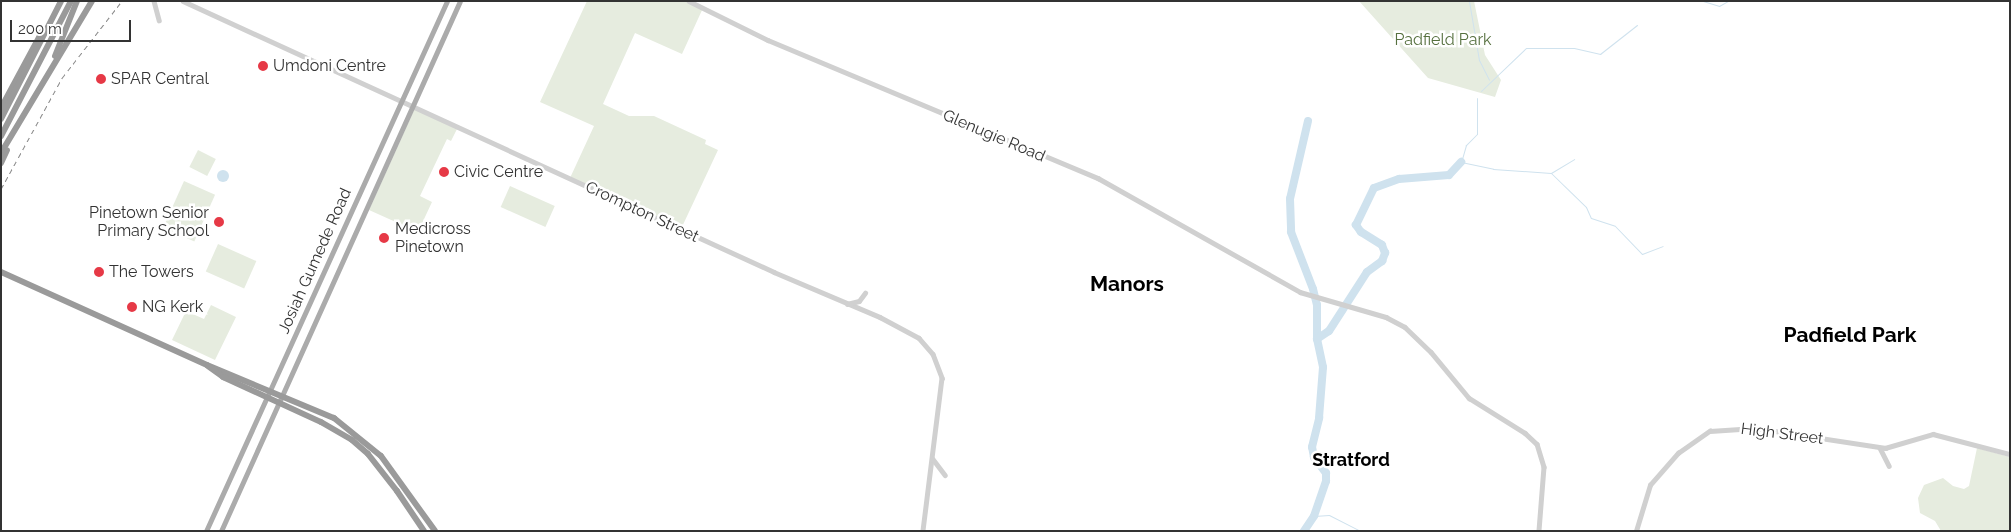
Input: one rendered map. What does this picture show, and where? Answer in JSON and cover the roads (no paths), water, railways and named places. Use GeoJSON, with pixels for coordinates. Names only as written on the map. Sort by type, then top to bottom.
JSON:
{"type":"FeatureCollection","features":[{"type":"Feature","properties":{"kind":"highway"},"geometry":{"type":"LineString","coordinates":[[1,108],[60,1]]}},
{"type":"Feature","properties":{"kind":"highway"},"geometry":{"type":"LineString","coordinates":[[1,119],[60,1]]}},
{"type":"Feature","properties":{"kind":"highway"},"geometry":{"type":"LineString","coordinates":[[1,136],[71,1]]}},
{"type":"Feature","properties":{"kind":"highway"},"geometry":{"type":"LineString","coordinates":[[41,86],[76,1]]}},
{"type":"Feature","properties":{"kind":"highway"},"geometry":{"type":"LineString","coordinates":[[1,153],[92,1]]}},
{"type":"Feature","properties":{"kind":"highway"},"geometry":{"type":"LineString","coordinates":[[1,163],[14,132]]}},
{"type":"Feature","properties":{"kind":"highway"},"geometry":{"type":"LineString","coordinates":[[1,272],[208,365],[270,389],[334,418],[371,445],[404,485],[435,531]]}},
{"type":"Feature","properties":{"kind":"highway"},"geometry":{"type":"LineString","coordinates":[[208,365],[223,377],[321,422],[360,446],[397,491],[424,531]]}},
{"type":"Feature","properties":{"kind":"main road","name":"Josiah Gumede Road"},"geometry":{"type":"LineString","coordinates":[[206,531],[447,1]]}},
{"type":"Feature","properties":{"kind":"main road","name":"Josiah Gumede Road"},"geometry":{"type":"LineString","coordinates":[[221,531],[415,108],[460,1]]}},
{"type":"Feature","properties":{"kind":"street"},"geometry":{"type":"LineString","coordinates":[[154,1],[159,20]]}},
{"type":"Feature","properties":{"kind":"street","name":"Crompton Street"},"geometry":{"type":"LineString","coordinates":[[182,1],[846,304],[896,324],[930,349],[942,378],[923,531]]}},
{"type":"Feature","properties":{"kind":"street","name":"Glenugie Road"},"geometry":{"type":"LineString","coordinates":[[689,1],[768,40],[1098,178],[1291,287],[1405,327],[1430,352],[1469,398],[1534,440],[1541,452],[1544,467],[1539,531]]}},
{"type":"Feature","properties":{"kind":"street"},"geometry":{"type":"LineString","coordinates":[[846,304],[859,301],[865,293]]}},
{"type":"Feature","properties":{"kind":"street","name":"High Street"},"geometry":{"type":"LineString","coordinates":[[1636,531],[1650,485],[1678,453],[1707,432],[1755,428],[1880,448],[1892,448],[1933,434],[2010,454]]}},
{"type":"Feature","properties":{"kind":"street"},"geometry":{"type":"LineString","coordinates":[[1880,448],[1889,466]]}},
{"type":"Feature","properties":{"kind":"street"},"geometry":{"type":"LineString","coordinates":[[933,458],[945,475]]}},
{"type":"Feature","properties":{"kind":"water"},"geometry":{"type":"Polygon","coordinates":[[[221,170],[225,170],[229,176],[225,182],[221,182],[217,178],[217,174],[221,170]]]}},
{"type":"Feature","properties":{"kind":"waterway"},"geometry":{"type":"LineString","coordinates":[[1469,1],[1479,60],[1489,80]]}},
{"type":"Feature","properties":{"kind":"waterway"},"geometry":{"type":"LineString","coordinates":[[1703,1],[1719,6],[1728,1]]}},
{"type":"Feature","properties":{"kind":"waterway"},"geometry":{"type":"LineString","coordinates":[[1481,91],[1526,48],[1574,48],[1600,54],[1637,25]]}},
{"type":"Feature","properties":{"kind":"waterway"},"geometry":{"type":"LineString","coordinates":[[1477,98],[1477,134],[1466,145],[1461,162],[1493,169],[1551,173],[1586,207],[1591,218],[1615,226],[1642,254],[1663,246]]}},
{"type":"Feature","properties":{"kind":"waterway"},"geometry":{"type":"LineString","coordinates":[[1308,121],[1290,199],[1291,232],[1313,289],[1317,305],[1317,339]]}},
{"type":"Feature","properties":{"kind":"waterway"},"geometry":{"type":"LineString","coordinates":[[1551,173],[1574,159]]}},
{"type":"Feature","properties":{"kind":"waterway"},"geometry":{"type":"LineString","coordinates":[[1304,531],[1314,516],[1326,481],[1326,473],[1314,457],[1312,447],[1319,418],[1323,367],[1317,339],[1329,331],[1367,272],[1382,261],[1385,253],[1382,245],[1361,232],[1356,225],[1374,188],[1399,179],[1449,175],[1461,162]]}},
{"type":"Feature","properties":{"kind":"waterway"},"geometry":{"type":"LineString","coordinates":[[1314,516],[1329,515],[1360,531]]}},
{"type":"Feature","properties":{"kind":"railway"},"geometry":{"type":"LineString","coordinates":[[1,189],[62,78],[122,1]]}},
{"type":"Feature","properties":{"kind":"place","name":"Umdoni Centre"},"geometry":{"type":"Point","coordinates":[263,66]}},
{"type":"Feature","properties":{"kind":"place","name":"SPAR Central"},"geometry":{"type":"Point","coordinates":[101,79]}},
{"type":"Feature","properties":{"kind":"place","name":"Civic Centre"},"geometry":{"type":"Point","coordinates":[444,172]}},
{"type":"Feature","properties":{"kind":"place","name":"Pinetown Senior Primary School"},"geometry":{"type":"Point","coordinates":[219,222]}},
{"type":"Feature","properties":{"kind":"place","name":"Medicross Pinetown"},"geometry":{"type":"Point","coordinates":[384,238]}},
{"type":"Feature","properties":{"kind":"place","name":"The Towers"},"geometry":{"type":"Point","coordinates":[99,272]}},
{"type":"Feature","properties":{"kind":"place","name":"NG Kerk"},"geometry":{"type":"Point","coordinates":[132,307]}},
{"type":"Feature","properties":{"kind":"district","name":"Manors"},"geometry":{"type":"Point","coordinates":[1127,284]}},
{"type":"Feature","properties":{"kind":"district","name":"Padfield Park"},"geometry":{"type":"Point","coordinates":[1850,335]}},
{"type":"Feature","properties":{"kind":"district","name":"Stratford"},"geometry":{"type":"Point","coordinates":[1351,460]}}]}
